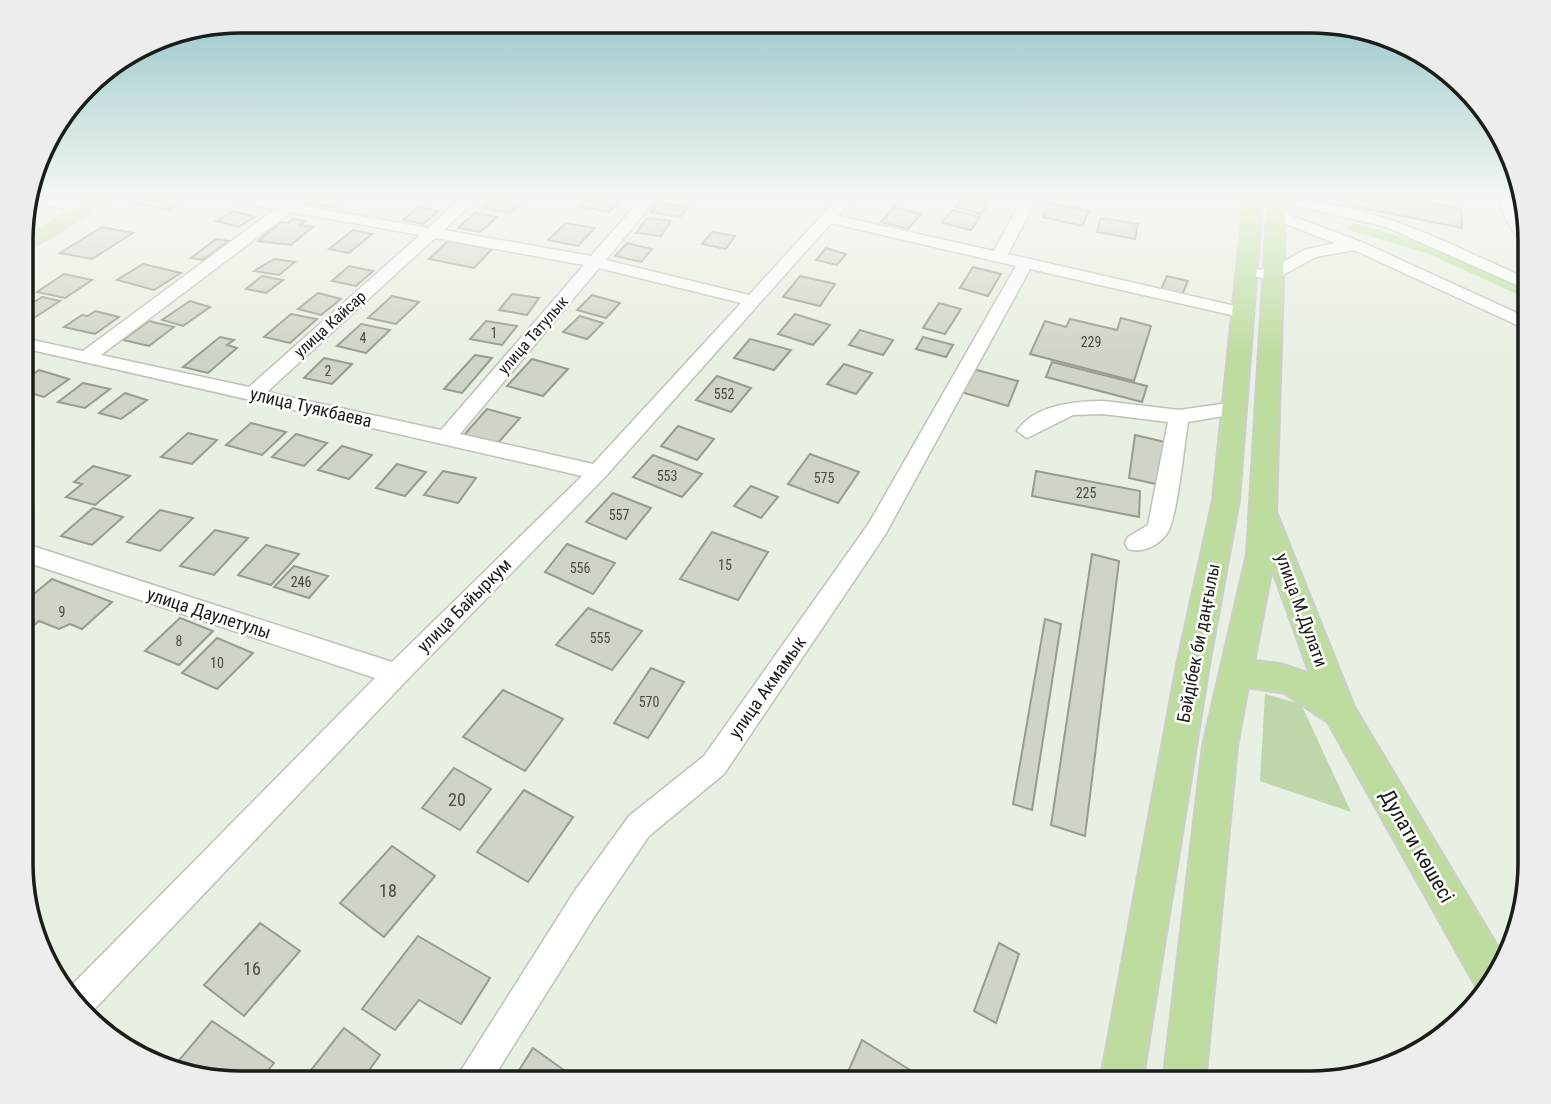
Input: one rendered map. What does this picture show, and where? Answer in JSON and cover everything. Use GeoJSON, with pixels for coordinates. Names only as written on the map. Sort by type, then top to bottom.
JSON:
{"type":"FeatureCollection","features":[{"type":"Feature","properties":{"kind":"main road","name":"Бәйдібек би даңғылы"},"geometry":{"type":"LineString","coordinates":[[1123,1071],[1193,666],[1226,500],[1249,252]]}},
{"type":"Feature","properties":{"kind":"main road"},"geometry":{"type":"LineString","coordinates":[[1185,1071],[1220,746],[1261,554],[1276,252]]}},
{"type":"Feature","properties":{"kind":"main road","name":"улица М.Дулати"},"geometry":{"type":"LineString","coordinates":[[1264,508],[1340,713]]}},
{"type":"Feature","properties":{"kind":"main road"},"geometry":{"type":"LineString","coordinates":[[1236,673],[1279,675],[1309,687],[1340,713]]}},
{"type":"Feature","properties":{"kind":"main road","name":"Дулати көшесі"},"geometry":{"type":"LineString","coordinates":[[1340,713],[1488,969]]}},
{"type":"Feature","properties":{"kind":"street"},"geometry":{"type":"LineString","coordinates":[[86,357],[228,252]]}},
{"type":"Feature","properties":{"kind":"street","name":"улица Кайсар"},"geometry":{"type":"LineString","coordinates":[[254,393],[411,252]]}},
{"type":"Feature","properties":{"kind":"street"},"geometry":{"type":"LineString","coordinates":[[537,252],[596,262],[753,301]]}},
{"type":"Feature","properties":{"kind":"street","name":"улица Татулык"},"geometry":{"type":"LineString","coordinates":[[445,438],[605,252]]}},
{"type":"Feature","properties":{"kind":"street","name":"улица Байыркум"},"geometry":{"type":"LineString","coordinates":[[83,998],[396,674],[598,472],[798,252]]}},
{"type":"Feature","properties":{"kind":"street"},"geometry":{"type":"LineString","coordinates":[[979,252],[1244,313]]}},
{"type":"Feature","properties":{"kind":"street"},"geometry":{"type":"LineString","coordinates":[[999,256],[1001,252]]}},
{"type":"Feature","properties":{"kind":"street"},"geometry":{"type":"LineString","coordinates":[[1247,271],[1273,275],[1296,259],[1313,252]]}},
{"type":"Feature","properties":{"kind":"street"},"geometry":{"type":"LineString","coordinates":[[1371,252],[1517,319]]}},
{"type":"Feature","properties":{"kind":"street"},"geometry":{"type":"LineString","coordinates":[[1451,252],[1517,280]]}},
{"type":"Feature","properties":{"kind":"street","name":"улица Акмамык"},"geometry":{"type":"LineString","coordinates":[[478,1070],[585,903],[639,826],[713,765],[877,529],[1026,262]]}},
{"type":"Feature","properties":{"kind":"street","name":"улица Туякбаева"},"geometry":{"type":"LineString","coordinates":[[33,345],[598,472]]}},
{"type":"Feature","properties":{"kind":"street"},"geometry":{"type":"LineString","coordinates":[[1027,431],[1057,413],[1070,409],[1179,417],[1235,408]]}},
{"type":"Feature","properties":{"kind":"street"},"geometry":{"type":"LineString","coordinates":[[1136,543],[1152,536],[1159,527],[1179,417]]}},
{"type":"Feature","properties":{"kind":"street","name":"улица Даулетулы"},"geometry":{"type":"LineString","coordinates":[[33,555],[396,674]]}},
{"type":"Feature","properties":{"kind":"green space"},"geometry":{"type":"Polygon","coordinates":[[[1265,694],[1301,704],[1351,812],[1260,781],[1265,694]]]}},
{"type":"Feature","properties":{"kind":"building"},"geometry":{"type":"Polygon","coordinates":[[[62,252],[104,252],[92,259],[60,253],[62,252]]]}},
{"type":"Feature","properties":{"kind":"building"},"geometry":{"type":"Polygon","coordinates":[[[200,252],[215,252],[203,260],[191,258],[200,252]]]}},
{"type":"Feature","properties":{"kind":"building"},"geometry":{"type":"Polygon","coordinates":[[[437,252],[490,252],[474,268],[429,259],[437,252]]]}},
{"type":"Feature","properties":{"kind":"building"},"geometry":{"type":"Polygon","coordinates":[[[619,252],[650,252],[641,262],[615,256],[619,252]]]}},
{"type":"Feature","properties":{"kind":"building"},"geometry":{"type":"Polygon","coordinates":[[[823,252],[846,254],[837,265],[816,260],[823,252]]]}},
{"type":"Feature","properties":{"kind":"building"},"geometry":{"type":"Polygon","coordinates":[[[274,259],[295,262],[279,275],[254,271],[274,259]]]}},
{"type":"Feature","properties":{"kind":"building"},"geometry":{"type":"Polygon","coordinates":[[[143,264],[181,273],[154,290],[117,280],[143,264]]]}},
{"type":"Feature","properties":{"kind":"building"},"geometry":{"type":"Polygon","coordinates":[[[349,266],[373,271],[356,286],[332,281],[349,266]]]}},
{"type":"Feature","properties":{"kind":"building"},"geometry":{"type":"Polygon","coordinates":[[[973,267],[1001,274],[988,296],[960,288],[973,267]]]}},
{"type":"Feature","properties":{"kind":"building"},"geometry":{"type":"Polygon","coordinates":[[[64,274],[92,280],[65,298],[37,292],[64,274]]]}},
{"type":"Feature","properties":{"kind":"building"},"geometry":{"type":"Polygon","coordinates":[[[262,276],[283,280],[266,293],[246,289],[262,276]]]}},
{"type":"Feature","properties":{"kind":"building"},"geometry":{"type":"Polygon","coordinates":[[[800,276],[835,284],[820,306],[783,297],[800,276]]]}},
{"type":"Feature","properties":{"kind":"building"},"geometry":{"type":"Polygon","coordinates":[[[1167,276],[1188,281],[1181,297],[1160,292],[1167,276]]]}},
{"type":"Feature","properties":{"kind":"building"},"geometry":{"type":"Polygon","coordinates":[[[318,293],[341,299],[321,315],[298,309],[318,293]]]}},
{"type":"Feature","properties":{"kind":"building"},"geometry":{"type":"Polygon","coordinates":[[[512,294],[539,298],[527,315],[499,310],[512,294]]]}},
{"type":"Feature","properties":{"kind":"building"},"geometry":{"type":"Polygon","coordinates":[[[592,295],[620,303],[606,318],[577,310],[592,295]]]}},
{"type":"Feature","properties":{"kind":"building"},"geometry":{"type":"Polygon","coordinates":[[[392,296],[419,302],[396,324],[368,318],[392,296]]]}},
{"type":"Feature","properties":{"kind":"building"},"geometry":{"type":"Polygon","coordinates":[[[42,297],[60,301],[33,318],[33,301],[42,297]]]}},
{"type":"Feature","properties":{"kind":"building"},"geometry":{"type":"Polygon","coordinates":[[[190,301],[210,307],[183,326],[162,320],[190,301]]]}},
{"type":"Feature","properties":{"kind":"building"},"geometry":{"type":"Polygon","coordinates":[[[939,303],[961,309],[945,334],[923,328],[939,303]]]}},
{"type":"Feature","properties":{"kind":"building"},"geometry":{"type":"Polygon","coordinates":[[[95,311],[119,317],[95,334],[64,327],[82,315],[88,316],[95,311]]]}},
{"type":"Feature","properties":{"kind":"building"},"geometry":{"type":"Polygon","coordinates":[[[291,314],[317,319],[290,343],[264,337],[291,314]]]}},
{"type":"Feature","properties":{"kind":"building"},"geometry":{"type":"Polygon","coordinates":[[[795,314],[830,325],[813,345],[778,334],[795,314]]]}},
{"type":"Feature","properties":{"kind":"building"},"geometry":{"type":"Polygon","coordinates":[[[580,316],[603,323],[587,339],[563,332],[580,316]]]}},
{"type":"Feature","properties":{"kind":"building"},"geometry":{"type":"Polygon","coordinates":[[[1121,318],[1151,326],[1134,381],[1030,354],[1045,321],[1066,327],[1070,319],[1117,330],[1121,318]]]}},
{"type":"Feature","properties":{"kind":"building"},"geometry":{"type":"Polygon","coordinates":[[[149,321],[174,327],[149,346],[123,340],[149,321]]]}},
{"type":"Feature","properties":{"kind":"building"},"geometry":{"type":"Polygon","coordinates":[[[486,321],[517,326],[502,345],[470,339],[486,321]]]}},
{"type":"Feature","properties":{"kind":"building"},"geometry":{"type":"Polygon","coordinates":[[[361,324],[390,330],[366,353],[337,346],[361,324]]]}},
{"type":"Feature","properties":{"kind":"building"},"geometry":{"type":"Polygon","coordinates":[[[860,330],[893,340],[883,355],[849,345],[860,330]]]}},
{"type":"Feature","properties":{"kind":"building"},"geometry":{"type":"Polygon","coordinates":[[[220,337],[234,340],[227,345],[237,348],[208,373],[183,367],[220,337]]]}},
{"type":"Feature","properties":{"kind":"building"},"geometry":{"type":"Polygon","coordinates":[[[923,337],[953,345],[946,357],[916,349],[923,337]]]}},
{"type":"Feature","properties":{"kind":"building"},"geometry":{"type":"Polygon","coordinates":[[[750,339],[791,350],[774,370],[734,358],[750,339]]]}},
{"type":"Feature","properties":{"kind":"building"},"geometry":{"type":"Polygon","coordinates":[[[475,355],[492,358],[462,393],[444,389],[475,355]]]}},
{"type":"Feature","properties":{"kind":"building"},"geometry":{"type":"Polygon","coordinates":[[[324,358],[352,364],[332,384],[304,378],[324,358]]]}},
{"type":"Feature","properties":{"kind":"building"},"geometry":{"type":"Polygon","coordinates":[[[532,359],[568,369],[543,396],[507,386],[532,359]]]}},
{"type":"Feature","properties":{"kind":"building"},"geometry":{"type":"Polygon","coordinates":[[[1052,362],[1147,386],[1142,402],[1046,377],[1052,362]]]}},
{"type":"Feature","properties":{"kind":"building"},"geometry":{"type":"Polygon","coordinates":[[[844,364],[872,373],[856,394],[827,384],[844,364]]]}},
{"type":"Feature","properties":{"kind":"building"},"geometry":{"type":"Polygon","coordinates":[[[973,369],[1018,381],[1008,406],[961,392],[973,369]]]}},
{"type":"Feature","properties":{"kind":"building"},"geometry":{"type":"Polygon","coordinates":[[[39,370],[69,379],[44,397],[33,394],[33,374],[39,370]]]}},
{"type":"Feature","properties":{"kind":"building"},"geometry":{"type":"Polygon","coordinates":[[[717,376],[751,388],[731,412],[696,400],[717,376]]]}},
{"type":"Feature","properties":{"kind":"building"},"geometry":{"type":"Polygon","coordinates":[[[83,383],[110,389],[85,408],[58,402],[83,383]]]}},
{"type":"Feature","properties":{"kind":"building"},"geometry":{"type":"Polygon","coordinates":[[[125,393],[147,400],[121,419],[99,413],[125,393]]]}},
{"type":"Feature","properties":{"kind":"building"},"geometry":{"type":"Polygon","coordinates":[[[487,409],[520,418],[497,444],[464,435],[487,409]]]}},
{"type":"Feature","properties":{"kind":"building"},"geometry":{"type":"Polygon","coordinates":[[[251,423],[286,432],[262,455],[226,445],[251,423]]]}},
{"type":"Feature","properties":{"kind":"building"},"geometry":{"type":"Polygon","coordinates":[[[678,426],[714,439],[697,460],[661,446],[678,426]]]}},
{"type":"Feature","properties":{"kind":"building"},"geometry":{"type":"Polygon","coordinates":[[[188,433],[217,440],[192,464],[161,457],[188,433]]]}},
{"type":"Feature","properties":{"kind":"building"},"geometry":{"type":"Polygon","coordinates":[[[296,434],[327,443],[304,466],[272,457],[296,434]]]}},
{"type":"Feature","properties":{"kind":"building"},"geometry":{"type":"Polygon","coordinates":[[[1135,435],[1165,442],[1160,485],[1129,478],[1135,435]]]}},
{"type":"Feature","properties":{"kind":"building"},"geometry":{"type":"Polygon","coordinates":[[[342,446],[372,455],[349,479],[318,470],[342,446]]]}},
{"type":"Feature","properties":{"kind":"building"},"geometry":{"type":"Polygon","coordinates":[[[810,454],[859,472],[838,503],[788,484],[810,454]]]}},
{"type":"Feature","properties":{"kind":"building"},"geometry":{"type":"Polygon","coordinates":[[[653,455],[702,474],[682,497],[633,477],[653,455]]]}},
{"type":"Feature","properties":{"kind":"building"},"geometry":{"type":"Polygon","coordinates":[[[397,464],[426,472],[405,496],[376,488],[397,464]]]}},
{"type":"Feature","properties":{"kind":"building"},"geometry":{"type":"Polygon","coordinates":[[[93,466],[130,476],[95,505],[66,497],[82,484],[74,482],[93,466]]]}},
{"type":"Feature","properties":{"kind":"building"},"geometry":{"type":"Polygon","coordinates":[[[443,471],[476,478],[458,503],[424,495],[443,471]]]}},
{"type":"Feature","properties":{"kind":"building"},"geometry":{"type":"Polygon","coordinates":[[[1036,471],[1140,491],[1139,517],[1032,496],[1036,471]]]}},
{"type":"Feature","properties":{"kind":"building"},"geometry":{"type":"Polygon","coordinates":[[[751,486],[778,497],[761,518],[734,506],[751,486]]]}},
{"type":"Feature","properties":{"kind":"building"},"geometry":{"type":"Polygon","coordinates":[[[613,493],[651,508],[626,539],[586,522],[613,493]]]}},
{"type":"Feature","properties":{"kind":"building"},"geometry":{"type":"Polygon","coordinates":[[[93,508],[123,517],[92,545],[61,536],[93,508]]]}},
{"type":"Feature","properties":{"kind":"building"},"geometry":{"type":"Polygon","coordinates":[[[160,510],[193,518],[160,551],[127,542],[160,510]]]}},
{"type":"Feature","properties":{"kind":"building"},"geometry":{"type":"Polygon","coordinates":[[[215,530],[248,538],[214,575],[180,566],[215,530]]]}},
{"type":"Feature","properties":{"kind":"building"},"geometry":{"type":"Polygon","coordinates":[[[712,532],[768,552],[738,600],[680,579],[712,532]]]}},
{"type":"Feature","properties":{"kind":"building"},"geometry":{"type":"Polygon","coordinates":[[[567,544],[615,563],[593,594],[545,572],[567,544]]]}},
{"type":"Feature","properties":{"kind":"building"},"geometry":{"type":"Polygon","coordinates":[[[266,545],[299,554],[271,585],[238,575],[266,545]]]}},
{"type":"Feature","properties":{"kind":"building"},"geometry":{"type":"Polygon","coordinates":[[[1092,554],[1119,561],[1085,836],[1051,825],[1092,554]]]}},
{"type":"Feature","properties":{"kind":"building"},"geometry":{"type":"Polygon","coordinates":[[[294,566],[328,576],[309,598],[274,587],[294,566]]]}},
{"type":"Feature","properties":{"kind":"building"},"geometry":{"type":"Polygon","coordinates":[[[52,579],[112,602],[82,629],[70,624],[59,629],[39,621],[34,626],[34,594],[52,579]]]}},
{"type":"Feature","properties":{"kind":"building"},"geometry":{"type":"Polygon","coordinates":[[[588,608],[642,631],[612,670],[556,645],[588,608]]]}},
{"type":"Feature","properties":{"kind":"building"},"geometry":{"type":"Polygon","coordinates":[[[180,618],[213,631],[179,665],[145,651],[180,618]]]}},
{"type":"Feature","properties":{"kind":"building"},"geometry":{"type":"Polygon","coordinates":[[[1045,619],[1061,624],[1032,810],[1013,804],[1045,619]]]}},
{"type":"Feature","properties":{"kind":"building"},"geometry":{"type":"Polygon","coordinates":[[[217,638],[253,653],[217,689],[182,673],[217,638]]]}},
{"type":"Feature","properties":{"kind":"building"},"geometry":{"type":"Polygon","coordinates":[[[651,668],[684,682],[648,738],[614,723],[651,668]]]}},
{"type":"Feature","properties":{"kind":"building"},"geometry":{"type":"Polygon","coordinates":[[[503,690],[563,719],[525,771],[463,737],[503,690]]]}},
{"type":"Feature","properties":{"kind":"building"},"geometry":{"type":"Polygon","coordinates":[[[454,768],[491,789],[460,830],[422,808],[454,768]]]}},
{"type":"Feature","properties":{"kind":"building"},"geometry":{"type":"Polygon","coordinates":[[[524,790],[573,817],[528,882],[477,852],[524,790]]]}},
{"type":"Feature","properties":{"kind":"building"},"geometry":{"type":"Polygon","coordinates":[[[392,846],[435,876],[384,937],[340,903],[392,846]]]}},
{"type":"Feature","properties":{"kind":"building"},"geometry":{"type":"Polygon","coordinates":[[[260,923],[300,951],[244,1016],[204,985],[260,923]]]}},
{"type":"Feature","properties":{"kind":"building"},"geometry":{"type":"Polygon","coordinates":[[[418,936],[490,978],[461,1024],[419,1000],[395,1030],[362,1009],[418,936]]]}},
{"type":"Feature","properties":{"kind":"building"},"geometry":{"type":"Polygon","coordinates":[[[999,943],[1019,954],[996,1023],[974,1011],[999,943]]]}},
{"type":"Feature","properties":{"kind":"building"},"geometry":{"type":"Polygon","coordinates":[[[212,1021],[274,1063],[268,1070],[227,1070],[178,1061],[212,1021]]]}},
{"type":"Feature","properties":{"kind":"building"},"geometry":{"type":"Polygon","coordinates":[[[344,1028],[380,1055],[369,1070],[311,1070],[344,1028]]]}},
{"type":"Feature","properties":{"kind":"building"},"geometry":{"type":"Polygon","coordinates":[[[862,1040],[911,1071],[848,1071],[862,1040]]]}},
{"type":"Feature","properties":{"kind":"building"},"geometry":{"type":"Polygon","coordinates":[[[533,1048],[564,1070],[519,1070],[533,1048]]]}},
{"type":"Feature","properties":{"kind":"waterway"},"geometry":{"type":"LineString","coordinates":[[1435,252],[1517,289]]}}]}
